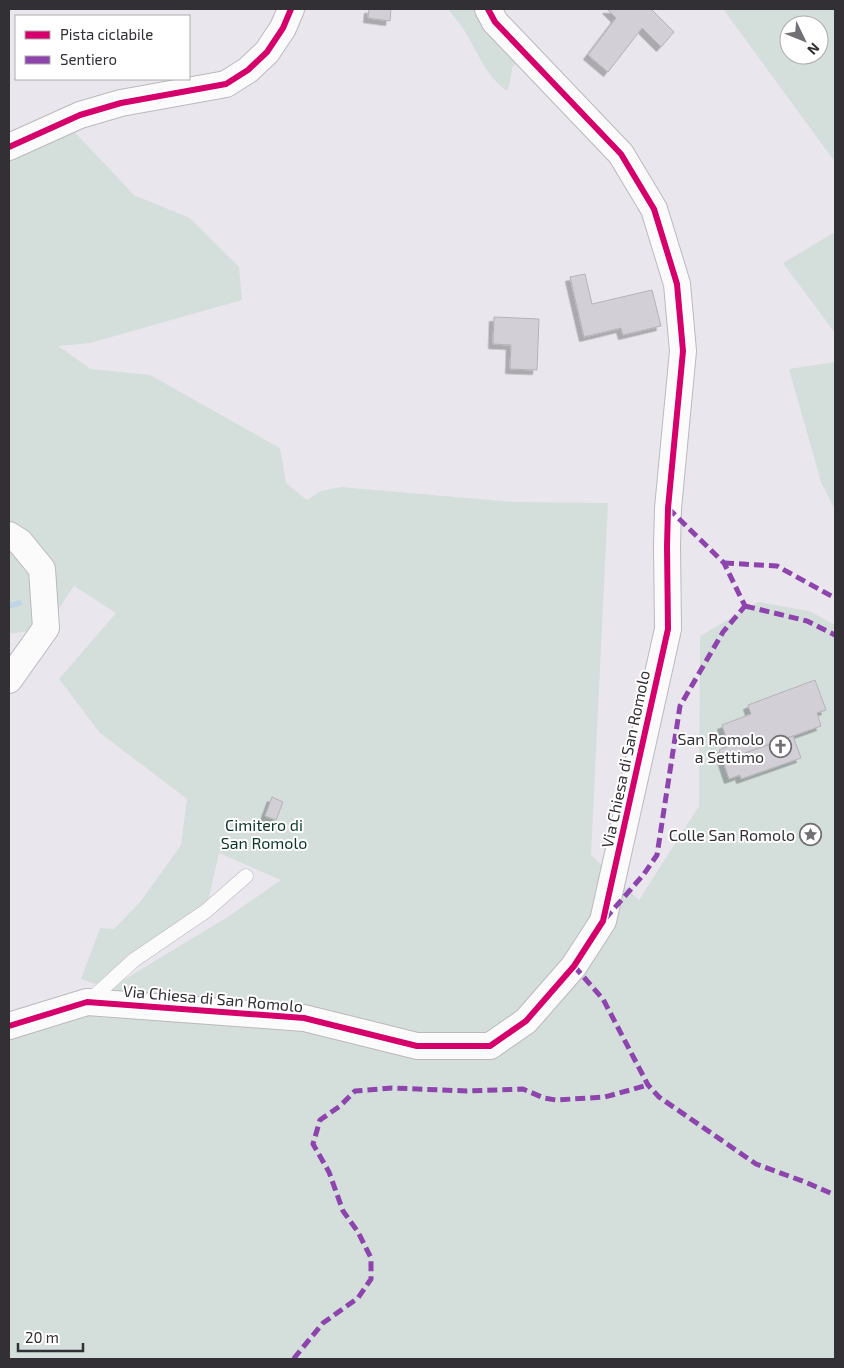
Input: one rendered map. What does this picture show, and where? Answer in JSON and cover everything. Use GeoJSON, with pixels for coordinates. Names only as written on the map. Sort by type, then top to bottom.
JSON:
{"type":"FeatureCollection","features":[{"type":"Feature","properties":{"kind":"street"},"geometry":{"type":"LineString","coordinates":[[9,147],[67,120],[121,103],[226,84],[248,70],[267,52],[283,28],[291,9]]}},
{"type":"Feature","properties":{"kind":"street","name":"Via Chiesa di San Romolo"},"geometry":{"type":"LineString","coordinates":[[9,1026],[87,1002],[304,1018],[417,1046],[490,1046],[526,1021],[574,966],[603,921],[668,629],[668,508],[683,351],[677,284],[654,208],[621,154],[495,22],[488,9]]}},
{"type":"Feature","properties":{"kind":"street"},"geometry":{"type":"LineString","coordinates":[[9,535],[20,542],[42,569],[46,628],[9,680]]}},
{"type":"Feature","properties":{"kind":"lane"},"geometry":{"type":"LineString","coordinates":[[87,1002],[134,960],[206,911],[246,876]]}},
{"type":"Feature","properties":{"kind":"green space"},"geometry":{"type":"Polygon","coordinates":[[[448,9],[488,9],[525,53],[512,68],[507,91],[492,77],[462,27],[448,9]]]}},
{"type":"Feature","properties":{"kind":"green space"},"geometry":{"type":"Polygon","coordinates":[[[723,9],[835,9],[835,162],[723,9]]]}},
{"type":"Feature","properties":{"kind":"green space","name":"Cimitero di San Romolo"},"geometry":{"type":"Polygon","coordinates":[[[67,124],[134,195],[190,218],[239,267],[242,300],[90,343],[58,346],[91,369],[150,375],[280,448],[286,483],[307,500],[321,491],[341,487],[513,502],[608,503],[591,855],[639,900],[699,806],[700,636],[758,602],[809,611],[835,625],[835,1359],[9,1359],[9,1026],[87,1002],[226,918],[281,880],[219,853],[206,911],[104,987],[81,979],[100,928],[114,929],[140,902],[181,845],[187,799],[100,733],[59,679],[116,613],[74,586],[46,628],[9,634],[9,149],[67,124]]]}},
{"type":"Feature","properties":{"kind":"green space"},"geometry":{"type":"Polygon","coordinates":[[[835,232],[835,333],[783,263],[835,232]]]}},
{"type":"Feature","properties":{"kind":"green space"},"geometry":{"type":"Polygon","coordinates":[[[835,362],[835,510],[821,482],[789,369],[835,362]]]}},
{"type":"Feature","properties":{"kind":"building"},"geometry":{"type":"Polygon","coordinates":[[[369,9],[391,9],[390,21],[368,18],[369,9]]]}},
{"type":"Feature","properties":{"kind":"building"},"geometry":{"type":"Polygon","coordinates":[[[607,9],[651,9],[674,32],[661,47],[642,28],[608,72],[588,55],[616,18],[607,9]]]}},
{"type":"Feature","properties":{"kind":"building"},"geometry":{"type":"Polygon","coordinates":[[[585,274],[592,304],[652,290],[661,326],[623,335],[621,328],[584,337],[570,277],[585,274]]]}},
{"type":"Feature","properties":{"kind":"building"},"geometry":{"type":"Polygon","coordinates":[[[494,317],[539,319],[537,370],[510,369],[511,345],[493,344],[494,317]]]}},
{"type":"Feature","properties":{"kind":"building"},"geometry":{"type":"Polygon","coordinates":[[[815,680],[826,710],[817,713],[821,726],[723,761],[719,750],[729,746],[722,725],[751,714],[748,705],[815,680]]]}},
{"type":"Feature","properties":{"kind":"building","name":"San Romolo a Settimo"},"geometry":{"type":"Polygon","coordinates":[[[793,736],[801,758],[741,779],[740,775],[729,779],[723,761],[793,736]]]}},
{"type":"Feature","properties":{"kind":"building"},"geometry":{"type":"Polygon","coordinates":[[[272,797],[283,802],[276,820],[265,816],[272,797]]]}},
{"type":"Feature","properties":{"kind":"waterway"},"geometry":{"type":"LineString","coordinates":[[9,606],[19,603]]}},
{"type":"Feature","properties":{"kind":"marked path"},"geometry":{"type":"LineString","coordinates":[[668,508],[724,563],[745,606]]}},
{"type":"Feature","properties":{"kind":"marked path"},"geometry":{"type":"LineString","coordinates":[[724,563],[777,566],[835,598]]}},
{"type":"Feature","properties":{"kind":"marked path"},"geometry":{"type":"LineString","coordinates":[[745,606],[807,621],[835,635]]}},
{"type":"Feature","properties":{"kind":"marked path"},"geometry":{"type":"LineString","coordinates":[[605,919],[644,874],[657,855],[680,706],[723,632],[745,606]]}},
{"type":"Feature","properties":{"kind":"marked path"},"geometry":{"type":"LineString","coordinates":[[574,966],[603,999],[648,1085],[659,1097],[756,1164],[835,1195]]}},
{"type":"Feature","properties":{"kind":"marked path"},"geometry":{"type":"LineString","coordinates":[[294,1359],[323,1323],[358,1298],[371,1279],[371,1258],[358,1232],[343,1211],[329,1172],[313,1144],[320,1120],[340,1106],[355,1091],[392,1088],[467,1091],[523,1089],[544,1098],[556,1100],[605,1097],[648,1085]]}},
{"type":"Feature","properties":{"kind":"cycle path"},"geometry":{"type":"LineString","coordinates":[[9,147],[80,115],[121,103],[226,84],[248,70],[267,52],[283,28],[291,9]]}},
{"type":"Feature","properties":{"kind":"cycle path"},"geometry":{"type":"LineString","coordinates":[[9,1026],[87,1002],[304,1018],[417,1046],[490,1046],[526,1021],[574,966],[603,921],[668,629],[668,508],[683,351],[677,284],[654,209],[621,154],[495,22],[488,9]]}},
{"type":"Feature","properties":{"kind":"place","name":"San Romolo a Settimo"},"geometry":{"type":"Point","coordinates":[780,747]}},
{"type":"Feature","properties":{"kind":"place","name":"Colle San Romolo"},"geometry":{"type":"Point","coordinates":[811,834]}}]}
